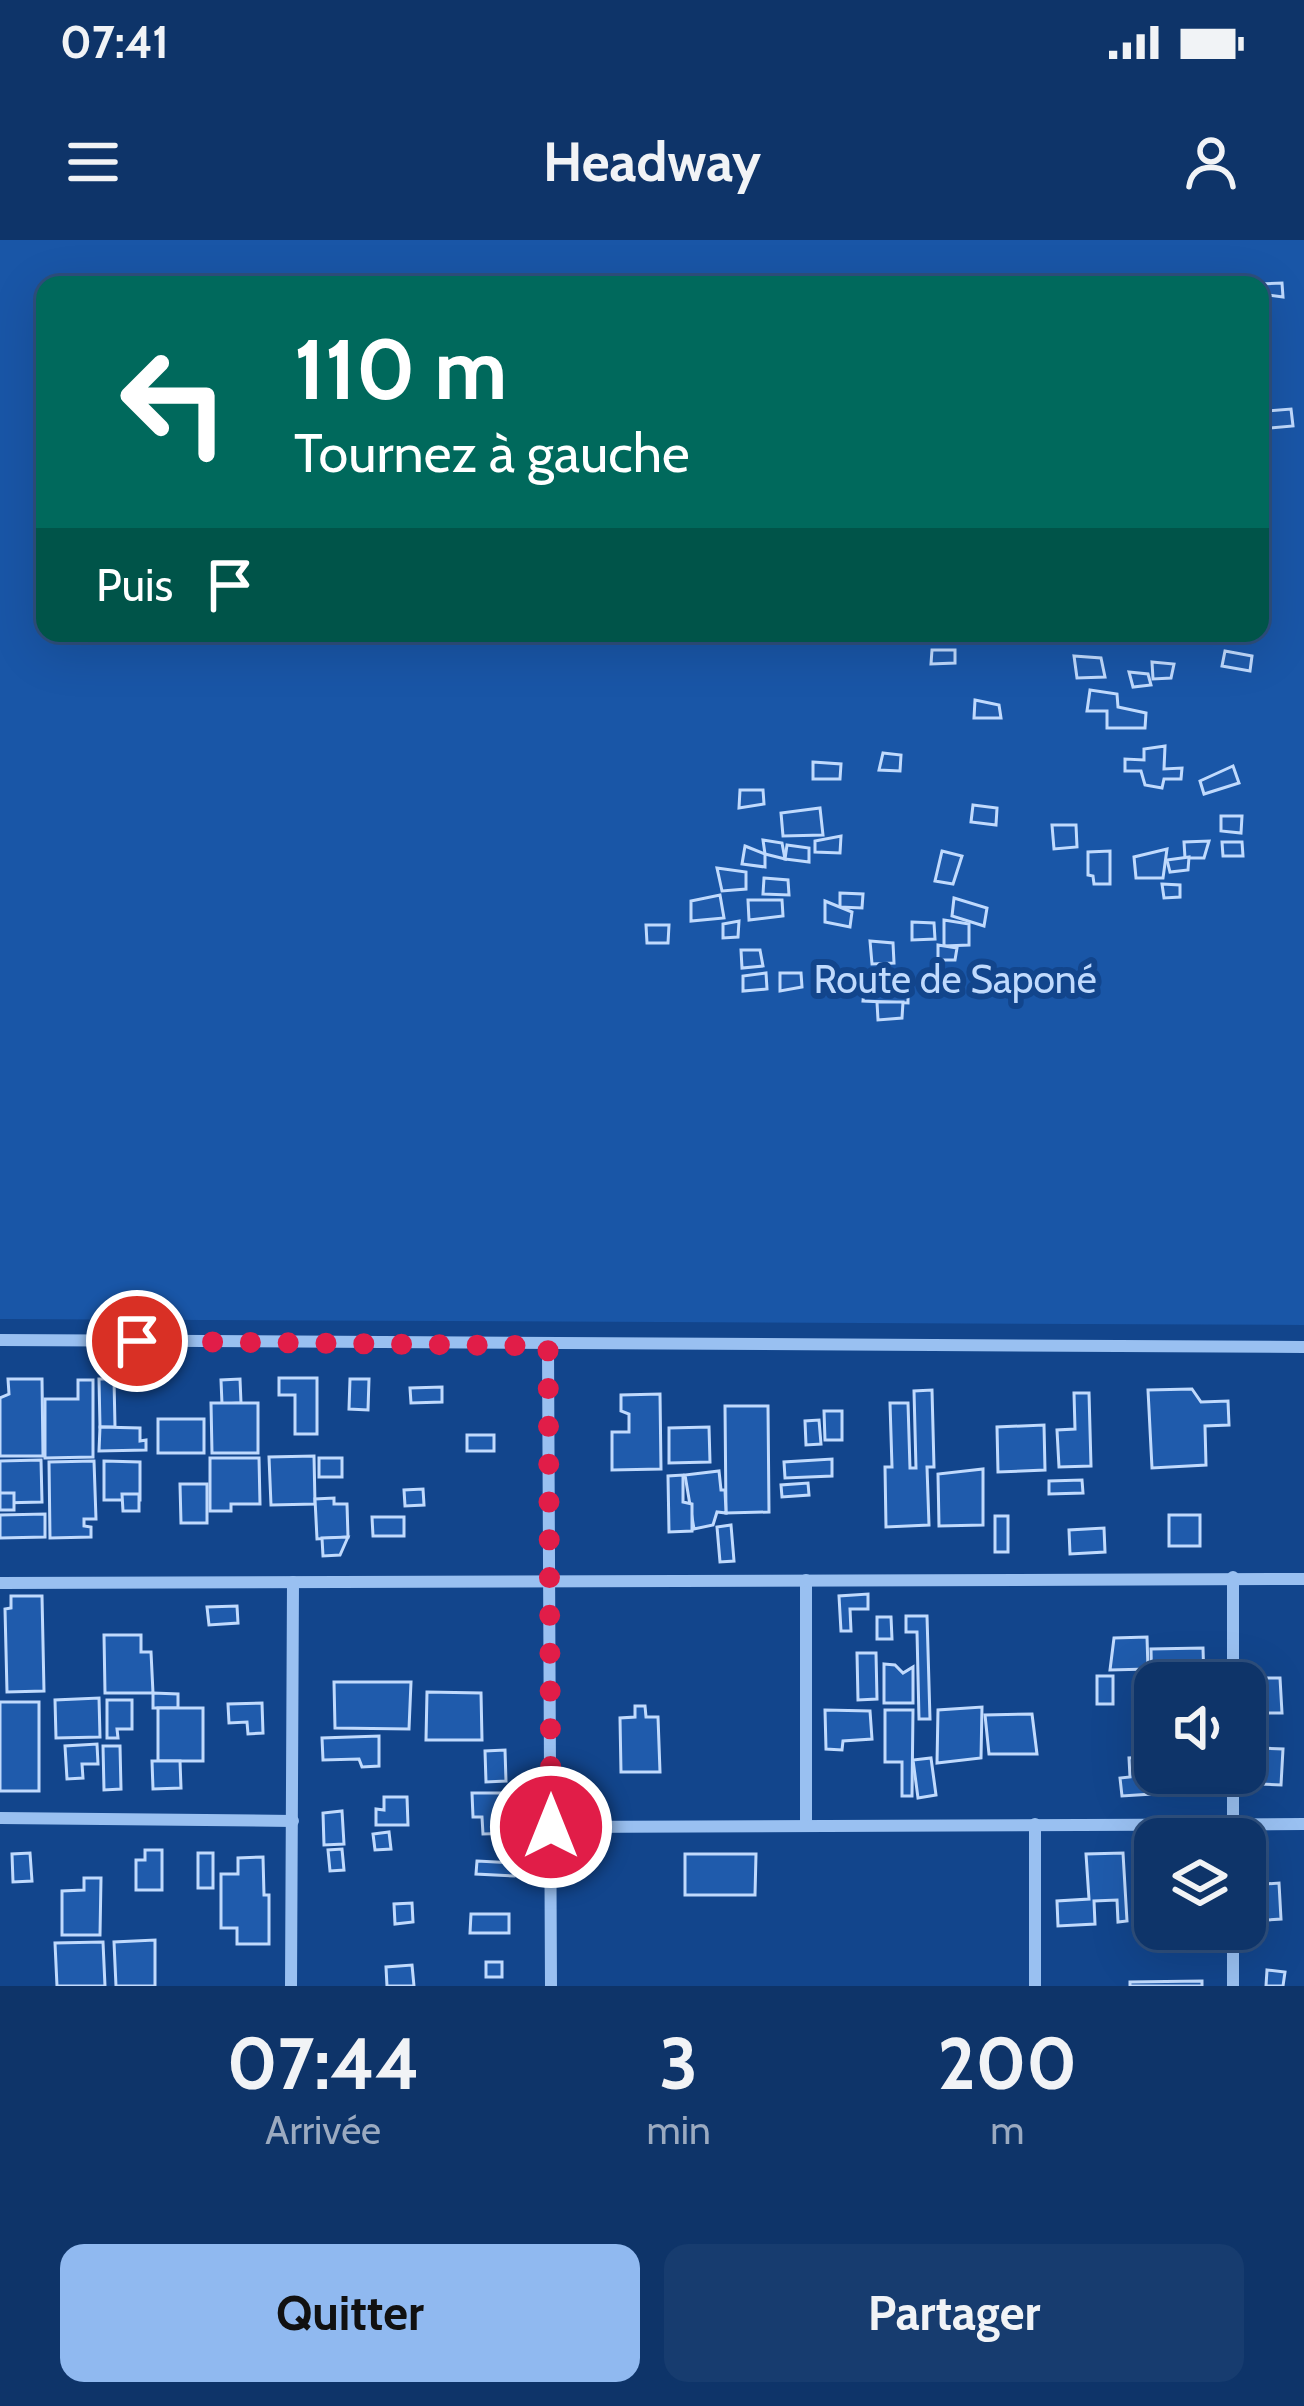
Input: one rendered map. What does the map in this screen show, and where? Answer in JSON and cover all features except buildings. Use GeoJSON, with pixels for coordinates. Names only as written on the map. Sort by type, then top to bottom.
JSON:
{"type":"FeatureCollection","features":[{"type":"Feature","properties":{"kind":"street"},"geometry":{"type":"LineString","coordinates":[[0,1340],[1304,1347]]}},
{"type":"Feature","properties":{"kind":"street"},"geometry":{"type":"LineString","coordinates":[[548,1346],[551,1986]]}},
{"type":"Feature","properties":{"kind":"street"},"geometry":{"type":"LineString","coordinates":[[1233,1577],[1233,1662]]}},
{"type":"Feature","properties":{"kind":"street"},"geometry":{"type":"LineString","coordinates":[[0,1583],[1304,1579]]}},
{"type":"Feature","properties":{"kind":"street"},"geometry":{"type":"LineString","coordinates":[[806,1580],[806,1826]]}},
{"type":"Feature","properties":{"kind":"street"},"geometry":{"type":"LineString","coordinates":[[291,1986],[292,1582]]}},
{"type":"Feature","properties":{"kind":"street"},"geometry":{"type":"LineString","coordinates":[[0,1818],[293,1821]]}},
{"type":"Feature","properties":{"kind":"street"},"geometry":{"type":"LineString","coordinates":[[1266,1828],[1304,1823]]}},
{"type":"Feature","properties":{"kind":"street"},"geometry":{"type":"LineString","coordinates":[[1035,1825],[1035,1986]]}},
{"type":"Feature","properties":{"kind":"street"},"geometry":{"type":"LineString","coordinates":[[551,1827],[1134,1828]]}},
{"type":"Feature","properties":{"kind":"street"},"geometry":{"type":"LineString","coordinates":[[1233,1950],[1233,1986]]}},
{"type":"Feature","properties":{"kind":"green space","name":"Route de Saponé"},"geometry":{"type":"Polygon","coordinates":[[[0,240],[1304,240],[1304,1325],[0,1319],[0,240]]]}},
{"type":"Feature","properties":{"kind":"route"},"geometry":{"type":"LineString","coordinates":[[137,1341],[548,1346],[551,1827]]}}]}
